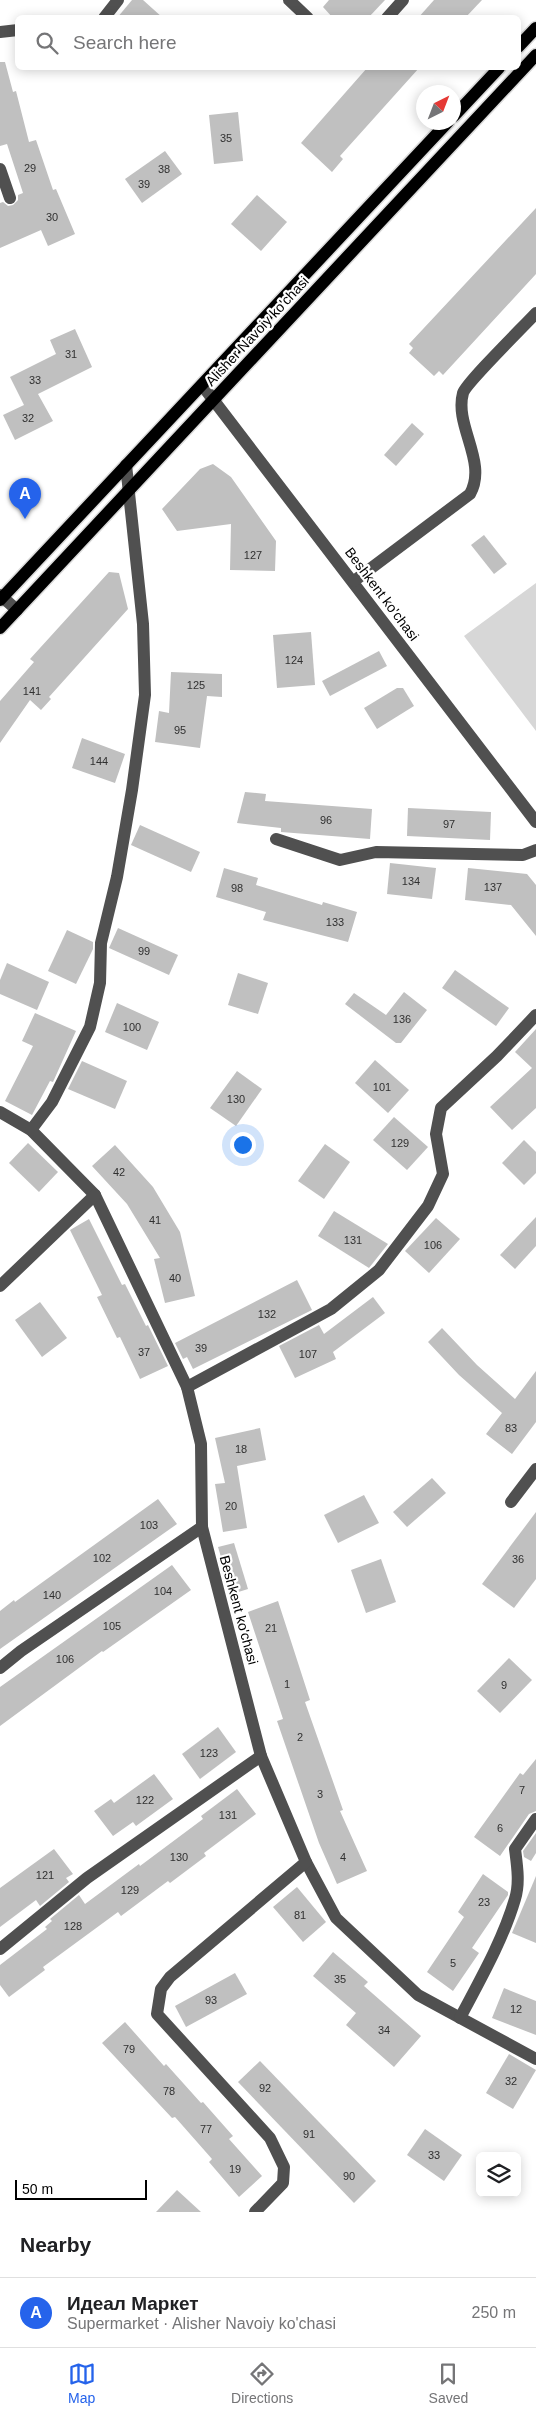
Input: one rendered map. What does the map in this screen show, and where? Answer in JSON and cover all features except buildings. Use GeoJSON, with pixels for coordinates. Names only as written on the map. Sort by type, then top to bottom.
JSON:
{"type":"FeatureCollection","features":[{"type":"Feature","properties":{"kind":"main road"},"geometry":{"type":"LineString","coordinates":[[521,44],[536,28]]}},
{"type":"Feature","properties":{"kind":"main road","name":"Alisher Navoiy ko'chasi"},"geometry":{"type":"LineString","coordinates":[[0,628],[536,55]]}},
{"type":"Feature","properties":{"kind":"main road"},"geometry":{"type":"LineString","coordinates":[[461,109],[497,70]]}},
{"type":"Feature","properties":{"kind":"main road","name":"Alisher Navoiy ko'chasi"},"geometry":{"type":"LineString","coordinates":[[1,597],[441,130]]}},
{"type":"Feature","properties":{"kind":"street"},"geometry":{"type":"LineString","coordinates":[[106,15],[118,0]]}},
{"type":"Feature","properties":{"kind":"street"},"geometry":{"type":"LineString","coordinates":[[289,0],[305,15]]}},
{"type":"Feature","properties":{"kind":"street"},"geometry":{"type":"LineString","coordinates":[[389,15],[403,0]]}},
{"type":"Feature","properties":{"kind":"street"},"geometry":{"type":"LineString","coordinates":[[0,32],[15,30]]}},
{"type":"Feature","properties":{"kind":"street"},"geometry":{"type":"LineString","coordinates":[[0,169],[10,198]]}},
{"type":"Feature","properties":{"kind":"street"},"geometry":{"type":"LineString","coordinates":[[354,581],[470,494],[474,486],[475,468],[460,411],[464,390],[536,313]]}},
{"type":"Feature","properties":{"kind":"street","name":"Beshkent ko'chasi"},"geometry":{"type":"LineString","coordinates":[[202,385],[354,581],[536,822]]}},
{"type":"Feature","properties":{"kind":"street"},"geometry":{"type":"LineString","coordinates":[[31,1130],[52,1102],[90,1027],[100,983],[102,943],[117,877],[132,790],[145,695],[143,624],[126,465]]}},
{"type":"Feature","properties":{"kind":"street"},"geometry":{"type":"LineString","coordinates":[[1,597],[17,610]]}},
{"type":"Feature","properties":{"kind":"street"},"geometry":{"type":"LineString","coordinates":[[276,838],[340,860],[376,852],[523,855],[536,850]]}},
{"type":"Feature","properties":{"kind":"street"},"geometry":{"type":"LineString","coordinates":[[187,1387],[331,1309],[379,1270],[428,1206],[443,1174],[436,1134],[441,1108],[497,1056],[536,1015]]}},
{"type":"Feature","properties":{"kind":"street","name":"Beshkent ko'chasi"},"geometry":{"type":"LineString","coordinates":[[0,1112],[31,1130],[95,1195],[187,1387],[201,1444],[202,1527],[261,1756],[306,1862],[336,1918],[418,1995],[536,2058]]}},
{"type":"Feature","properties":{"kind":"street"},"geometry":{"type":"LineString","coordinates":[[0,1286],[95,1195]]}},
{"type":"Feature","properties":{"kind":"street"},"geometry":{"type":"LineString","coordinates":[[511,1502],[536,1469]]}},
{"type":"Feature","properties":{"kind":"street"},"geometry":{"type":"LineString","coordinates":[[0,1668],[21,1651],[202,1527]]}},
{"type":"Feature","properties":{"kind":"street"},"geometry":{"type":"LineString","coordinates":[[0,1949],[87,1878],[261,1756]]}},
{"type":"Feature","properties":{"kind":"street"},"geometry":{"type":"LineString","coordinates":[[460,2018],[490,1961],[515,1898],[518,1873],[515,1849],[536,1819]]}},
{"type":"Feature","properties":{"kind":"street"},"geometry":{"type":"LineString","coordinates":[[255,2212],[283,2183],[284,2167],[270,2138],[157,2014],[161,1989],[170,1977],[306,1862]]}},
{"type":"Feature","properties":{"kind":"shaded area"},"geometry":{"type":"Polygon","coordinates":[[[536,583],[536,731],[464,636],[536,583]]]}},
{"type":"Feature","properties":{"kind":"place","name":"Идеал Маркет"},"geometry":{"type":"Point","coordinates":[25,519]}}]}
